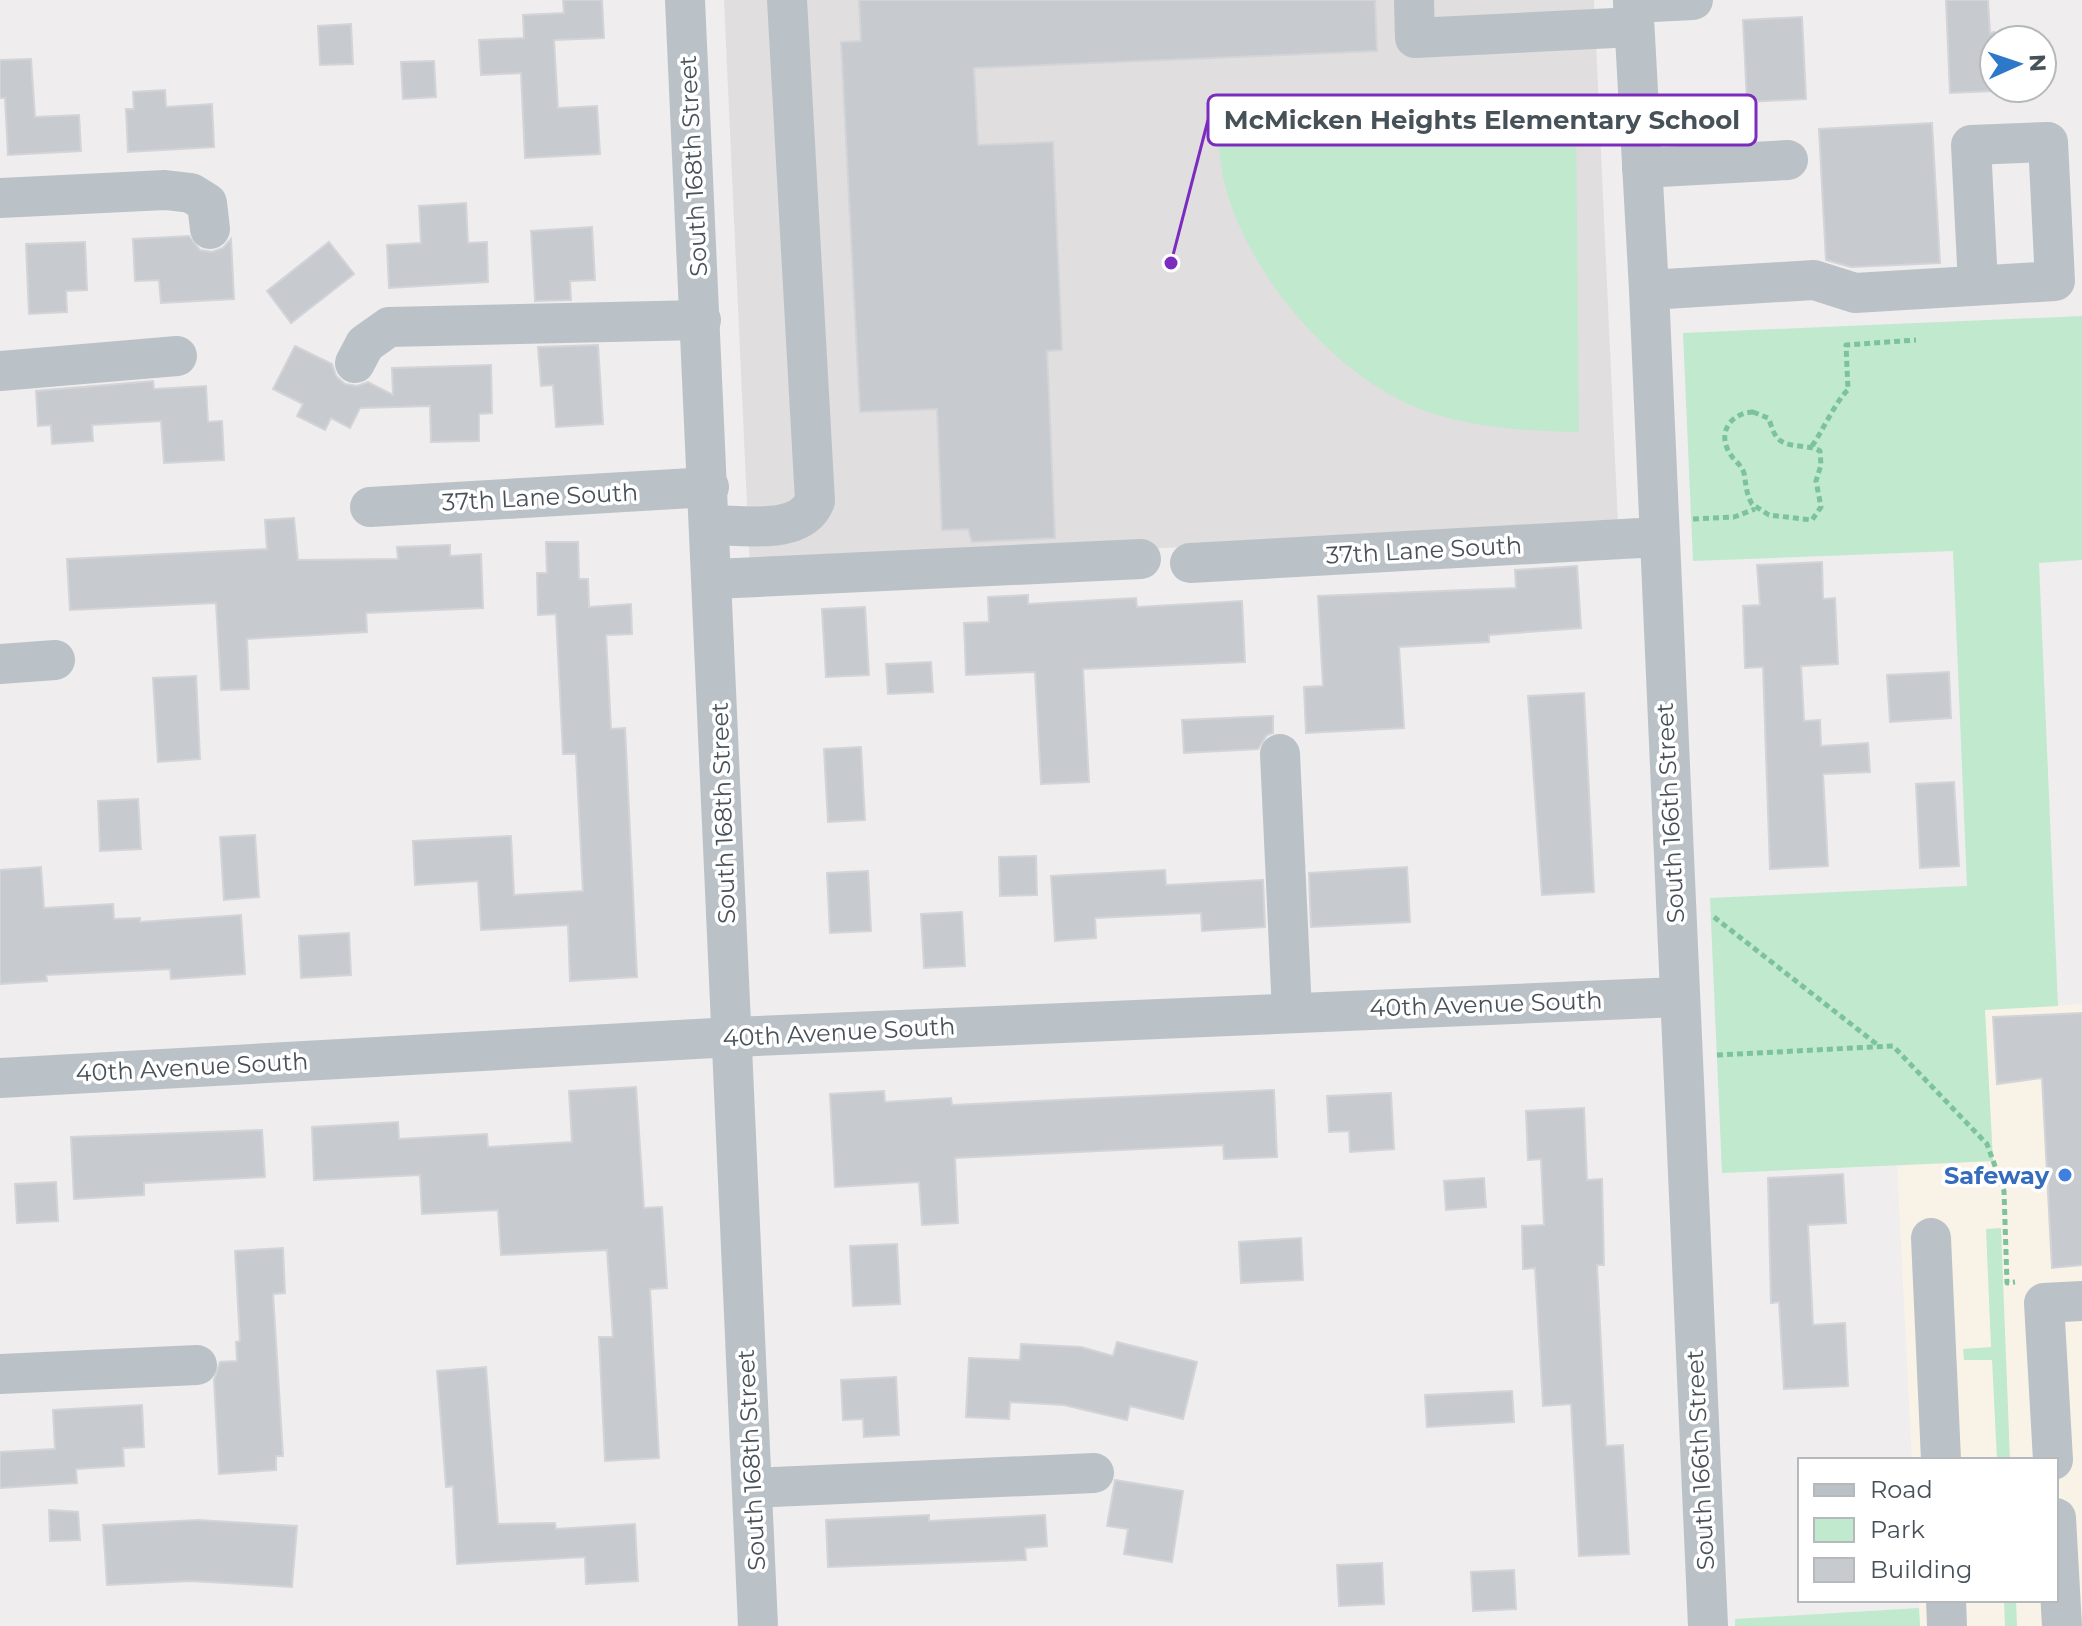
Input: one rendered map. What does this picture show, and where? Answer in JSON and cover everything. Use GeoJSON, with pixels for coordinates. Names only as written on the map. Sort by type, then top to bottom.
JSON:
{"type":"FeatureCollection","features":[{"type":"Feature","properties":{"kind":"street","name":"South 168th Street"},"geometry":{"type":"LineString","coordinates":[[685,0],[714,579],[758,1626]]}},
{"type":"Feature","properties":{"kind":"street","name":"37th Lane South"},"geometry":{"type":"LineString","coordinates":[[370,507],[710,506],[795,523],[809,516],[815,501],[787,0]]}},
{"type":"Feature","properties":{"kind":"street"},"geometry":{"type":"LineString","coordinates":[[1414,0],[1415,38],[1535,16],[1633,10],[1693,0]]}},
{"type":"Feature","properties":{"kind":"street","name":"South 166th Street"},"geometry":{"type":"LineString","coordinates":[[1633,10],[1649,290],[1708,1626]]}},
{"type":"Feature","properties":{"kind":"street"},"geometry":{"type":"LineString","coordinates":[[1642,168],[1788,160]]}},
{"type":"Feature","properties":{"kind":"street"},"geometry":{"type":"LineString","coordinates":[[0,198],[165,190],[191,193],[207,203],[210,229]]}},
{"type":"Feature","properties":{"kind":"street"},"geometry":{"type":"LineString","coordinates":[[1649,290],[1814,280],[1855,293],[1978,285]]}},
{"type":"Feature","properties":{"kind":"street"},"geometry":{"type":"LineString","coordinates":[[355,363],[365,344],[389,327],[701,320]]}},
{"type":"Feature","properties":{"kind":"street"},"geometry":{"type":"LineString","coordinates":[[0,371],[177,356]]}},
{"type":"Feature","properties":{"kind":"street","name":"37th Lane South"},"geometry":{"type":"LineString","coordinates":[[1190,563],[1658,537]]}},
{"type":"Feature","properties":{"kind":"street"},"geometry":{"type":"LineString","coordinates":[[714,579],[1141,559]]}},
{"type":"Feature","properties":{"kind":"street"},"geometry":{"type":"LineString","coordinates":[[0,664],[55,660]]}},
{"type":"Feature","properties":{"kind":"street"},"geometry":{"type":"LineString","coordinates":[[1280,754],[1292,1012]]}},
{"type":"Feature","properties":{"kind":"street","name":"40th Avenue South"},"geometry":{"type":"LineString","coordinates":[[0,1078],[732,1037],[1678,997]]}},
{"type":"Feature","properties":{"kind":"street"},"geometry":{"type":"LineString","coordinates":[[1931,1238],[1941,1458]]}},
{"type":"Feature","properties":{"kind":"street"},"geometry":{"type":"LineString","coordinates":[[2053,1458],[2044,1303],[2082,1301]]}},
{"type":"Feature","properties":{"kind":"street"},"geometry":{"type":"LineString","coordinates":[[0,1374],[197,1365]]}},
{"type":"Feature","properties":{"kind":"street"},"geometry":{"type":"LineString","coordinates":[[752,1488],[1094,1473]]}},
{"type":"Feature","properties":{"kind":"street"},"geometry":{"type":"LineString","coordinates":[[2058,1554],[2062,1626]]}},
{"type":"Feature","properties":{"kind":"street"},"geometry":{"type":"LineString","coordinates":[[1946,1602],[1947,1626]]}},
{"type":"Feature","properties":{"kind":"path"},"geometry":{"type":"LineString","coordinates":[[1812,446],[1831,418],[1838,400],[1848,390],[1846,345],[1916,340]]}},
{"type":"Feature","properties":{"kind":"path"},"geometry":{"type":"LineString","coordinates":[[1693,519],[1734,517],[1755,509],[1801,521],[1816,517],[1821,507],[1816,481],[1821,465],[1820,451],[1812,446],[1785,444],[1776,438],[1768,418],[1753,412],[1738,415],[1729,422],[1725,432],[1727,447],[1742,469],[1747,495],[1755,509]]}},
{"type":"Feature","properties":{"kind":"path"},"geometry":{"type":"LineString","coordinates":[[1707,911],[1880,1047]]}},
{"type":"Feature","properties":{"kind":"path"},"geometry":{"type":"LineString","coordinates":[[1712,1055],[1893,1046],[1987,1144],[2004,1191],[2007,1283],[2026,1282]]}},
{"type":"Feature","properties":{"kind":"shaded area"},"geometry":{"type":"Polygon","coordinates":[[[724,0],[1594,0],[1618,525],[750,569],[724,0]]]}},
{"type":"Feature","properties":{"kind":"shaded area"},"geometry":{"type":"Polygon","coordinates":[[[2082,1004],[2082,1626],[1920,1626],[1919,1602],[2058,1602],[2058,1458],[1912,1458],[1897,1166],[1993,1161],[1985,1009],[2082,1004]]]}},
{"type":"Feature","properties":{"kind":"green space"},"geometry":{"type":"Polygon","coordinates":[[[1553,105],[1576,120],[1579,432],[1509,428],[1441,416],[1405,402],[1370,382],[1306,326],[1279,293],[1255,257],[1237,221],[1223,178],[1217,125],[1553,105]]]}},
{"type":"Feature","properties":{"kind":"green space"},"geometry":{"type":"Polygon","coordinates":[[[2082,316],[2082,560],[2039,563],[2058,1006],[1985,1010],[1993,1161],[1722,1173],[1710,898],[1967,886],[1953,551],[1693,561],[1683,333],[2082,316]]]}},
{"type":"Feature","properties":{"kind":"green space"},"geometry":{"type":"Polygon","coordinates":[[[2001,1228],[2010,1458],[1997,1458],[1992,1360],[1964,1360],[1963,1349],[1991,1347],[1986,1229],[2001,1228]]]}},
{"type":"Feature","properties":{"kind":"green space"},"geometry":{"type":"Polygon","coordinates":[[[2004,1602],[2016,1602],[2017,1626],[2005,1626],[2004,1602]]]}},
{"type":"Feature","properties":{"kind":"green space"},"geometry":{"type":"Polygon","coordinates":[[[1919,1608],[1920,1626],[1735,1626],[1735,1619],[1919,1608]]]}},
{"type":"Feature","properties":{"kind":"building"},"geometry":{"type":"Polygon","coordinates":[[[563,0],[602,0],[604,38],[554,40],[558,108],[597,106],[600,154],[525,158],[521,73],[481,75],[479,40],[524,38],[523,15],[564,13],[563,0]]]}},
{"type":"Feature","properties":{"kind":"building"},"geometry":{"type":"Polygon","coordinates":[[[859,0],[1375,0],[1377,51],[974,68],[978,145],[1053,142],[1062,350],[1047,351],[1055,538],[972,542],[968,529],[942,530],[937,409],[860,412],[841,42],[861,41],[859,0]]]}},
{"type":"Feature","properties":{"kind":"building"},"geometry":{"type":"Polygon","coordinates":[[[1946,0],[1988,0],[1989,24],[1978,24],[1978,92],[1950,93],[1946,0]]]}},
{"type":"Feature","properties":{"kind":"building"},"geometry":{"type":"Polygon","coordinates":[[[1802,17],[1806,99],[1747,102],[1743,20],[1802,17]]]}},
{"type":"Feature","properties":{"kind":"building"},"geometry":{"type":"Polygon","coordinates":[[[351,24],[353,64],[320,65],[318,26],[351,24]]]}},
{"type":"Feature","properties":{"kind":"building"},"geometry":{"type":"Polygon","coordinates":[[[31,59],[35,117],[79,115],[81,151],[8,155],[5,98],[0,98],[0,60],[31,59]]]}},
{"type":"Feature","properties":{"kind":"building"},"geometry":{"type":"Polygon","coordinates":[[[434,61],[436,97],[403,99],[401,62],[434,61]]]}},
{"type":"Feature","properties":{"kind":"building"},"geometry":{"type":"Polygon","coordinates":[[[165,90],[166,107],[212,104],[214,147],[128,152],[126,109],[134,109],[133,92],[165,90]]]}},
{"type":"Feature","properties":{"kind":"building"},"geometry":{"type":"Polygon","coordinates":[[[1932,123],[1940,263],[1851,267],[1826,260],[1819,129],[1932,123]]]}},
{"type":"Feature","properties":{"kind":"building"},"geometry":{"type":"Polygon","coordinates":[[[466,203],[468,243],[487,242],[488,282],[389,288],[387,245],[421,243],[419,206],[466,203]]]}},
{"type":"Feature","properties":{"kind":"building"},"geometry":{"type":"Polygon","coordinates":[[[592,227],[595,280],[570,281],[571,300],[535,301],[531,231],[592,227]]]}},
{"type":"Feature","properties":{"kind":"building"},"geometry":{"type":"Polygon","coordinates":[[[189,236],[200,250],[212,252],[223,248],[231,239],[234,299],[161,303],[159,280],[135,281],[133,239],[189,236]]]}},
{"type":"Feature","properties":{"kind":"building"},"geometry":{"type":"Polygon","coordinates":[[[85,242],[87,290],[66,291],[67,312],[29,314],[26,244],[85,242]]]}},
{"type":"Feature","properties":{"kind":"building"},"geometry":{"type":"Polygon","coordinates":[[[329,242],[354,274],[291,323],[267,291],[329,242]]]}},
{"type":"Feature","properties":{"kind":"building"},"geometry":{"type":"Polygon","coordinates":[[[598,345],[603,424],[556,427],[553,385],[541,386],[538,347],[598,345]]]}},
{"type":"Feature","properties":{"kind":"building"},"geometry":{"type":"Polygon","coordinates":[[[295,346],[332,364],[336,376],[345,384],[357,386],[368,382],[393,395],[392,368],[491,365],[492,413],[479,414],[479,441],[431,442],[430,406],[360,408],[350,428],[331,418],[325,430],[297,416],[303,404],[273,389],[295,346]]]}},
{"type":"Feature","properties":{"kind":"building"},"geometry":{"type":"Polygon","coordinates":[[[153,381],[154,389],[206,386],[208,422],[222,421],[224,460],[164,463],[161,421],[92,425],[93,441],[52,444],[51,425],[38,426],[36,391],[153,381]]]}},
{"type":"Feature","properties":{"kind":"building"},"geometry":{"type":"Polygon","coordinates":[[[294,518],[298,560],[398,559],[397,547],[450,545],[450,556],[481,554],[483,608],[366,613],[367,632],[247,639],[249,689],[221,690],[216,603],[70,610],[67,559],[267,549],[265,520],[294,518]]]}},
{"type":"Feature","properties":{"kind":"building"},"geometry":{"type":"Polygon","coordinates":[[[546,542],[578,542],[579,579],[588,579],[589,607],[631,604],[632,634],[606,635],[611,729],[625,728],[637,977],[570,981],[568,925],[481,930],[478,881],[415,885],[413,841],[511,836],[514,895],[583,891],[576,754],[563,754],[556,614],[538,615],[537,573],[547,573],[546,542]]]}},
{"type":"Feature","properties":{"kind":"building"},"geometry":{"type":"Polygon","coordinates":[[[1822,562],[1823,599],[1835,598],[1838,664],[1801,666],[1804,721],[1820,720],[1821,746],[1868,743],[1870,772],[1823,774],[1828,866],[1770,869],[1763,667],[1745,668],[1743,606],[1760,605],[1757,565],[1822,562]]]}},
{"type":"Feature","properties":{"kind":"building"},"geometry":{"type":"Polygon","coordinates":[[[1577,566],[1581,628],[1489,635],[1489,642],[1399,647],[1404,728],[1306,733],[1304,687],[1323,686],[1318,596],[1516,588],[1515,570],[1577,566]]]}},
{"type":"Feature","properties":{"kind":"building"},"geometry":{"type":"Polygon","coordinates":[[[1028,595],[1028,604],[1136,598],[1137,607],[1242,601],[1245,662],[1083,669],[1089,782],[1041,784],[1035,672],[966,675],[964,623],[989,622],[988,597],[1028,595]]]}},
{"type":"Feature","properties":{"kind":"building"},"geometry":{"type":"Polygon","coordinates":[[[865,607],[869,675],[826,677],[822,609],[865,607]]]}},
{"type":"Feature","properties":{"kind":"building"},"geometry":{"type":"Polygon","coordinates":[[[931,662],[933,692],[888,694],[886,664],[931,662]]]}},
{"type":"Feature","properties":{"kind":"building"},"geometry":{"type":"Polygon","coordinates":[[[1949,672],[1951,718],[1890,722],[1887,675],[1949,672]]]}},
{"type":"Feature","properties":{"kind":"building"},"geometry":{"type":"Polygon","coordinates":[[[196,676],[200,759],[158,762],[153,678],[196,676]]]}},
{"type":"Feature","properties":{"kind":"building"},"geometry":{"type":"Polygon","coordinates":[[[1584,693],[1594,892],[1542,895],[1528,696],[1584,693]]]}},
{"type":"Feature","properties":{"kind":"building"},"geometry":{"type":"Polygon","coordinates":[[[1273,716],[1273,733],[1267,735],[1258,749],[1184,753],[1182,720],[1273,716]]]}},
{"type":"Feature","properties":{"kind":"building"},"geometry":{"type":"Polygon","coordinates":[[[861,747],[865,820],[828,822],[824,749],[861,747]]]}},
{"type":"Feature","properties":{"kind":"building"},"geometry":{"type":"Polygon","coordinates":[[[1954,782],[1959,866],[1920,868],[1916,784],[1954,782]]]}},
{"type":"Feature","properties":{"kind":"building"},"geometry":{"type":"Polygon","coordinates":[[[138,799],[141,849],[100,851],[98,801],[138,799]]]}},
{"type":"Feature","properties":{"kind":"building"},"geometry":{"type":"Polygon","coordinates":[[[255,835],[259,897],[224,900],[220,837],[255,835]]]}},
{"type":"Feature","properties":{"kind":"building"},"geometry":{"type":"Polygon","coordinates":[[[1036,856],[1037,895],[1000,896],[999,857],[1036,856]]]}},
{"type":"Feature","properties":{"kind":"building"},"geometry":{"type":"Polygon","coordinates":[[[41,867],[44,908],[113,904],[114,919],[140,918],[140,922],[241,915],[245,974],[171,979],[170,969],[46,975],[47,981],[0,984],[0,870],[41,867]]]}},
{"type":"Feature","properties":{"kind":"building"},"geometry":{"type":"Polygon","coordinates":[[[1407,867],[1410,922],[1311,927],[1309,873],[1407,867]]]}},
{"type":"Feature","properties":{"kind":"building"},"geometry":{"type":"Polygon","coordinates":[[[1165,870],[1166,885],[1263,880],[1265,927],[1202,931],[1201,913],[1095,918],[1096,938],[1055,941],[1051,876],[1165,870]]]}},
{"type":"Feature","properties":{"kind":"building"},"geometry":{"type":"Polygon","coordinates":[[[868,871],[871,931],[830,933],[827,873],[868,871]]]}},
{"type":"Feature","properties":{"kind":"building"},"geometry":{"type":"Polygon","coordinates":[[[962,912],[965,966],[924,968],[921,914],[962,912]]]}},
{"type":"Feature","properties":{"kind":"building"},"geometry":{"type":"Polygon","coordinates":[[[349,933],[351,975],[301,978],[299,936],[349,933]]]}},
{"type":"Feature","properties":{"kind":"building","name":"Safeway"},"geometry":{"type":"Polygon","coordinates":[[[2082,1013],[2082,1265],[2052,1268],[2042,1078],[1997,1084],[1993,1017],[2082,1013]]]}},
{"type":"Feature","properties":{"kind":"building"},"geometry":{"type":"Polygon","coordinates":[[[636,1087],[644,1208],[662,1207],[667,1288],[650,1289],[659,1458],[605,1461],[599,1337],[613,1337],[607,1250],[501,1255],[498,1210],[422,1214],[420,1175],[314,1180],[312,1127],[398,1122],[399,1139],[487,1134],[488,1147],[572,1142],[569,1091],[636,1087]]]}},
{"type":"Feature","properties":{"kind":"building"},"geometry":{"type":"Polygon","coordinates":[[[1274,1090],[1277,1157],[1224,1159],[1223,1145],[955,1158],[958,1223],[922,1225],[919,1182],[835,1187],[830,1094],[884,1091],[885,1102],[951,1098],[952,1105],[1274,1090]]]}},
{"type":"Feature","properties":{"kind":"building"},"geometry":{"type":"Polygon","coordinates":[[[1391,1093],[1394,1149],[1350,1152],[1349,1131],[1329,1132],[1327,1096],[1391,1093]]]}},
{"type":"Feature","properties":{"kind":"building"},"geometry":{"type":"Polygon","coordinates":[[[1584,1108],[1587,1180],[1602,1179],[1604,1265],[1597,1265],[1606,1446],[1623,1445],[1629,1554],[1579,1556],[1571,1404],[1543,1406],[1535,1268],[1523,1269],[1522,1226],[1544,1225],[1541,1159],[1528,1160],[1526,1111],[1584,1108]]]}},
{"type":"Feature","properties":{"kind":"building"},"geometry":{"type":"Polygon","coordinates":[[[262,1130],[265,1177],[144,1183],[144,1195],[74,1199],[71,1137],[262,1130]]]}},
{"type":"Feature","properties":{"kind":"building"},"geometry":{"type":"Polygon","coordinates":[[[1843,1174],[1846,1223],[1808,1225],[1813,1325],[1845,1323],[1848,1386],[1784,1389],[1779,1302],[1771,1303],[1768,1178],[1843,1174]]]}},
{"type":"Feature","properties":{"kind":"building"},"geometry":{"type":"Polygon","coordinates":[[[1484,1178],[1486,1207],[1446,1210],[1444,1181],[1484,1178]]]}},
{"type":"Feature","properties":{"kind":"building"},"geometry":{"type":"Polygon","coordinates":[[[56,1182],[58,1221],[17,1223],[15,1184],[56,1182]]]}},
{"type":"Feature","properties":{"kind":"building"},"geometry":{"type":"Polygon","coordinates":[[[1301,1238],[1303,1280],[1241,1283],[1239,1242],[1301,1238]]]}},
{"type":"Feature","properties":{"kind":"building"},"geometry":{"type":"Polygon","coordinates":[[[897,1244],[900,1304],[853,1306],[850,1246],[897,1244]]]}},
{"type":"Feature","properties":{"kind":"building"},"geometry":{"type":"Polygon","coordinates":[[[283,1248],[285,1293],[273,1294],[283,1456],[276,1456],[276,1470],[219,1474],[214,1380],[220,1362],[237,1361],[236,1342],[240,1341],[235,1251],[283,1248]]]}},
{"type":"Feature","properties":{"kind":"building"},"geometry":{"type":"Polygon","coordinates":[[[1117,1342],[1197,1362],[1183,1419],[1130,1406],[1127,1420],[1064,1405],[1010,1402],[1009,1419],[966,1417],[969,1358],[1020,1360],[1021,1344],[1081,1347],[1113,1356],[1117,1342]]]}},
{"type":"Feature","properties":{"kind":"building"},"geometry":{"type":"Polygon","coordinates":[[[486,1367],[498,1524],[555,1523],[556,1529],[635,1524],[638,1581],[586,1584],[585,1557],[457,1564],[453,1486],[446,1487],[437,1371],[486,1367]]]}},
{"type":"Feature","properties":{"kind":"building"},"geometry":{"type":"Polygon","coordinates":[[[896,1377],[899,1435],[864,1437],[863,1419],[843,1420],[841,1380],[896,1377]]]}},
{"type":"Feature","properties":{"kind":"building"},"geometry":{"type":"Polygon","coordinates":[[[1512,1391],[1514,1422],[1427,1427],[1425,1395],[1512,1391]]]}},
{"type":"Feature","properties":{"kind":"building"},"geometry":{"type":"Polygon","coordinates":[[[142,1405],[144,1447],[123,1448],[124,1466],[76,1469],[77,1483],[0,1488],[0,1452],[55,1449],[53,1410],[142,1405]]]}},
{"type":"Feature","properties":{"kind":"building"},"geometry":{"type":"Polygon","coordinates":[[[1115,1480],[1183,1491],[1172,1562],[1124,1554],[1128,1529],[1107,1526],[1115,1480]]]}},
{"type":"Feature","properties":{"kind":"building"},"geometry":{"type":"Polygon","coordinates":[[[49,1510],[78,1512],[80,1540],[50,1541],[49,1510]]]}},
{"type":"Feature","properties":{"kind":"building"},"geometry":{"type":"Polygon","coordinates":[[[929,1515],[929,1521],[1045,1515],[1047,1546],[1025,1548],[1026,1560],[828,1567],[826,1520],[929,1515]]]}},
{"type":"Feature","properties":{"kind":"building"},"geometry":{"type":"Polygon","coordinates":[[[198,1520],[297,1526],[292,1587],[191,1581],[107,1585],[103,1525],[198,1520]]]}},
{"type":"Feature","properties":{"kind":"building"},"geometry":{"type":"Polygon","coordinates":[[[1382,1563],[1384,1604],[1339,1606],[1337,1565],[1382,1563]]]}},
{"type":"Feature","properties":{"kind":"building"},"geometry":{"type":"Polygon","coordinates":[[[1514,1570],[1516,1609],[1473,1611],[1471,1572],[1514,1570]]]}},
{"type":"Feature","properties":{"kind":"place","name":"McMicken Heights Elementary School"},"geometry":{"type":"Point","coordinates":[1171,263]}},
{"type":"Feature","properties":{"kind":"place","name":"Safeway"},"geometry":{"type":"Point","coordinates":[2065,1175]}}]}
